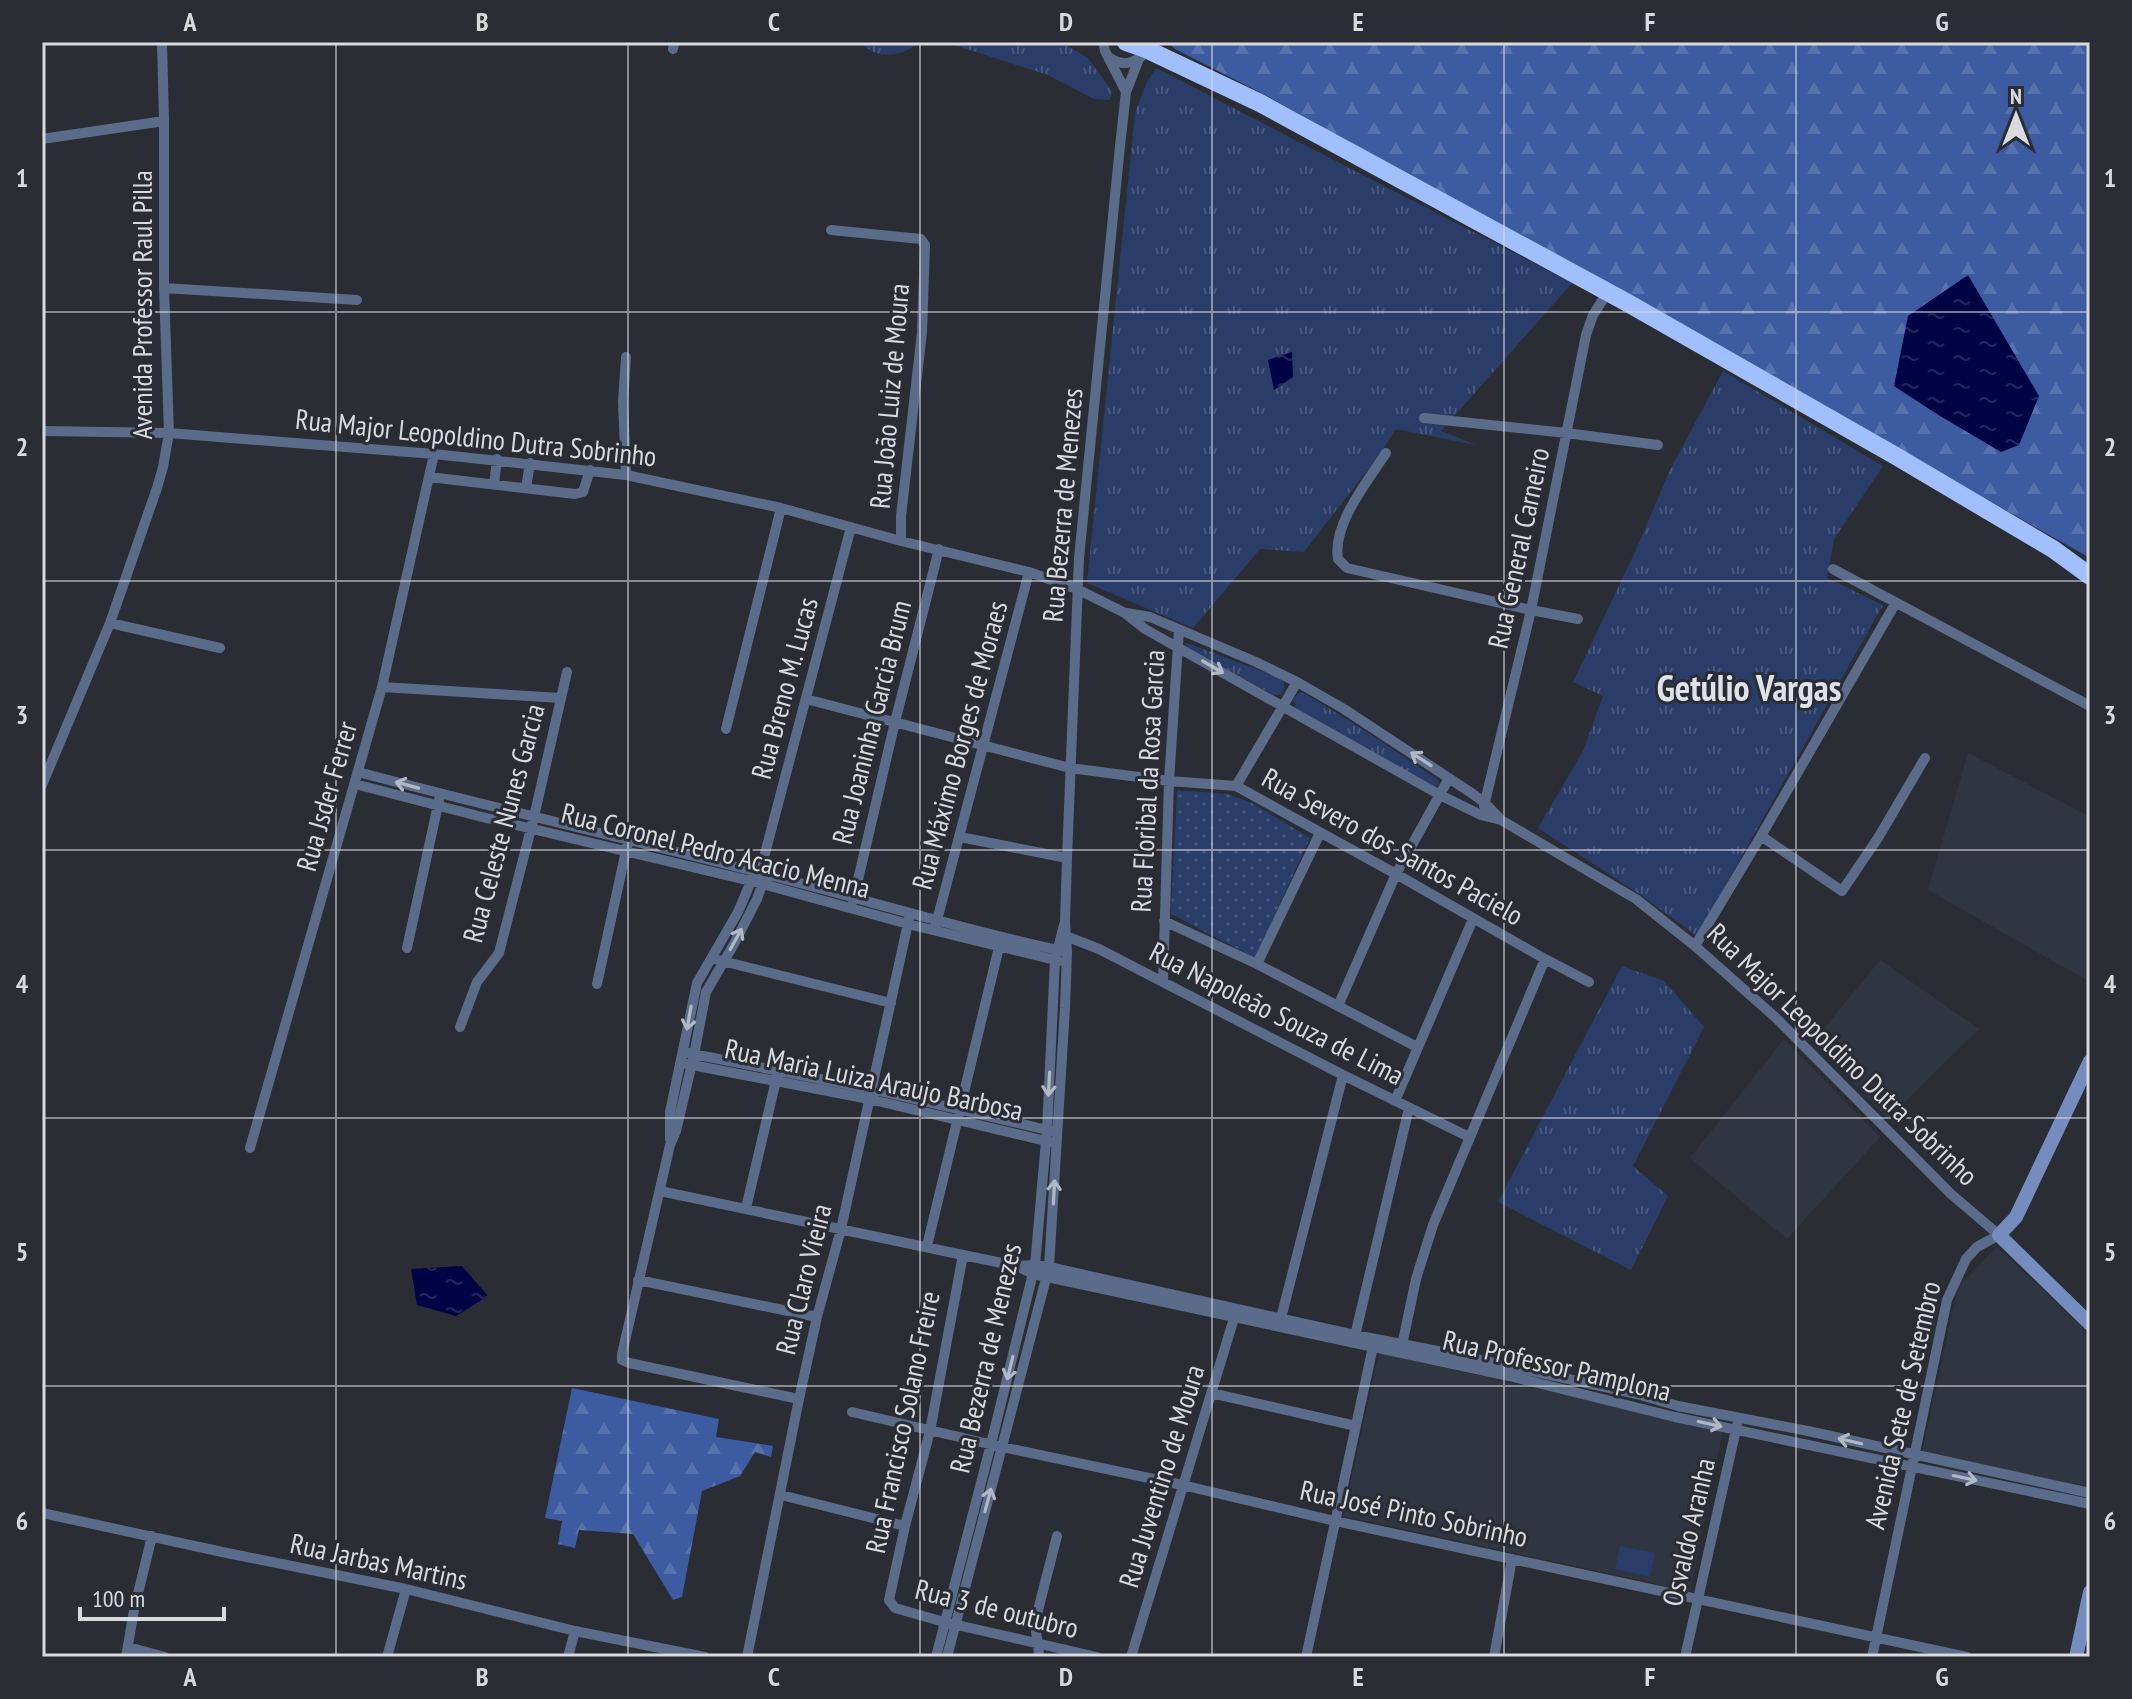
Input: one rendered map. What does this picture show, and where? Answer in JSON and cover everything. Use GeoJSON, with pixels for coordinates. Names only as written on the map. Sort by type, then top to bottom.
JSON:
{"type":"FeatureCollection","features":[{"type":"Feature","properties":{"kind":"highway"},"geometry":{"type":"LineString","coordinates":[[1126,42],[1260,103],[1826,416],[2053,549],[2090,566]]}},
{"type":"Feature","properties":{"kind":"highway"},"geometry":{"type":"LineString","coordinates":[[2053,549],[2090,576]]}},
{"type":"Feature","properties":{"kind":"street","name":"Avenida Professor Raul Pilla"},"geometry":{"type":"LineString","coordinates":[[42,785],[110,623],[157,488],[169,433],[164,288],[162,42]]}},
{"type":"Feature","properties":{"kind":"street"},"geometry":{"type":"LineString","coordinates":[[1103,42],[1126,92]]}},
{"type":"Feature","properties":{"kind":"street"},"geometry":{"type":"LineString","coordinates":[[1110,58],[1124,64],[1144,50]]}},
{"type":"Feature","properties":{"kind":"street","name":"Rua Bezerra de Menezes"},"geometry":{"type":"LineString","coordinates":[[936,1657],[950,1624],[997,1446],[1048,1272],[1052,1223],[1051,1045],[1065,922],[1077,589],[1126,92],[1144,50]]}},
{"type":"Feature","properties":{"kind":"street"},"geometry":{"type":"LineString","coordinates":[[42,139],[164,121]]}},
{"type":"Feature","properties":{"kind":"street","name":"Rua João Luiz de Moura"},"geometry":{"type":"LineString","coordinates":[[831,230],[921,239],[925,245],[922,332],[901,516],[901,541]]}},
{"type":"Feature","properties":{"kind":"street"},"geometry":{"type":"LineString","coordinates":[[164,288],[357,300]]}},
{"type":"Feature","properties":{"kind":"street","name":"Rua General Carneiro"},"geometry":{"type":"LineString","coordinates":[[1481,815],[1531,610],[1586,335],[1593,315],[1607,293]]}},
{"type":"Feature","properties":{"kind":"street"},"geometry":{"type":"LineString","coordinates":[[626,357],[623,402],[626,475]]}},
{"type":"Feature","properties":{"kind":"street"},"geometry":{"type":"LineString","coordinates":[[1424,418],[1658,445]]}},
{"type":"Feature","properties":{"kind":"street","name":"Rua Major Leopoldino Dutra Sobrinho"},"geometry":{"type":"LineString","coordinates":[[42,431],[169,433],[497,459],[626,475],[781,508],[1029,572],[1077,589],[1125,613],[1145,629],[1440,795],[1481,815],[1501,820],[1636,899],[1775,1017],[1951,1194],[1999,1235],[2090,1324]]}},
{"type":"Feature","properties":{"kind":"street"},"geometry":{"type":"LineString","coordinates":[[1386,453],[1353,504],[1336,541],[1338,559],[1347,568],[1578,619]]}},
{"type":"Feature","properties":{"kind":"street","name":"Rua Jsder Ferrer"},"geometry":{"type":"LineString","coordinates":[[250,1148],[382,687],[434,454]]}},
{"type":"Feature","properties":{"kind":"street"},"geometry":{"type":"LineString","coordinates":[[494,484],[497,459]]}},
{"type":"Feature","properties":{"kind":"street"},"geometry":{"type":"LineString","coordinates":[[526,488],[530,463]]}},
{"type":"Feature","properties":{"kind":"street"},"geometry":{"type":"LineString","coordinates":[[429,477],[580,493],[590,470]]}},
{"type":"Feature","properties":{"kind":"street"},"geometry":{"type":"LineString","coordinates":[[726,729],[781,508]]}},
{"type":"Feature","properties":{"kind":"street","name":"Rua Breno M. Lucas"},"geometry":{"type":"LineString","coordinates":[[759,878],[851,527]]}},
{"type":"Feature","properties":{"kind":"street","name":"Rua Joaninha Garcia Brum"},"geometry":{"type":"LineString","coordinates":[[853,902],[939,549]]}},
{"type":"Feature","properties":{"kind":"street"},"geometry":{"type":"LineString","coordinates":[[1833,569],[2090,706]]}},
{"type":"Feature","properties":{"kind":"street","name":"Rua Máximo Borges de Moraes"},"geometry":{"type":"LineString","coordinates":[[935,926],[1029,572]]}},
{"type":"Feature","properties":{"kind":"street"},"geometry":{"type":"LineString","coordinates":[[1695,946],[1895,604]]}},
{"type":"Feature","properties":{"kind":"street","name":"Rua Major Leopoldino Dutra Sobrinho"},"geometry":{"type":"LineString","coordinates":[[1125,613],[1150,617],[1297,682],[1449,778],[1485,803],[1501,820]]}},
{"type":"Feature","properties":{"kind":"street"},"geometry":{"type":"LineString","coordinates":[[110,623],[220,648]]}},
{"type":"Feature","properties":{"kind":"street","name":"Rua Floribal da Rosa Garcia"},"geometry":{"type":"LineString","coordinates":[[1163,982],[1169,781],[1179,630]]}},
{"type":"Feature","properties":{"kind":"street","name":"Rua Celeste Nunes Garcia"},"geometry":{"type":"LineString","coordinates":[[460,1027],[477,982],[499,953],[567,672]]}},
{"type":"Feature","properties":{"kind":"street"},"geometry":{"type":"LineString","coordinates":[[1236,786],[1297,682]]}},
{"type":"Feature","properties":{"kind":"street"},"geometry":{"type":"LineString","coordinates":[[382,687],[561,698]]}},
{"type":"Feature","properties":{"kind":"street","name":"Rua Severo dos Santos Pacielo"},"geometry":{"type":"LineString","coordinates":[[806,699],[1070,768],[1236,786],[1589,982]]}},
{"type":"Feature","properties":{"kind":"street"},"geometry":{"type":"LineString","coordinates":[[1761,836],[1842,891],[1878,838],[1925,758]]}},
{"type":"Feature","properties":{"kind":"street","name":"Rua Coronel Pedro Acacio Menna"},"geometry":{"type":"LineString","coordinates":[[358,772],[484,812],[759,878],[935,926],[1062,956]]}},
{"type":"Feature","properties":{"kind":"street"},"geometry":{"type":"LineString","coordinates":[[1338,1006],[1396,874],[1449,778]]}},
{"type":"Feature","properties":{"kind":"street","name":"Rua Coronel Pedro Acacio Menna"},"geometry":{"type":"LineString","coordinates":[[355,784],[439,800]]}},
{"type":"Feature","properties":{"kind":"street"},"geometry":{"type":"LineString","coordinates":[[407,948],[439,800]]}},
{"type":"Feature","properties":{"kind":"street"},"geometry":{"type":"LineString","coordinates":[[1257,964],[1320,833]]}},
{"type":"Feature","properties":{"kind":"street"},"geometry":{"type":"LineString","coordinates":[[960,837],[1067,858]]}},
{"type":"Feature","properties":{"kind":"street"},"geometry":{"type":"LineString","coordinates":[[597,984],[627,846]]}},
{"type":"Feature","properties":{"kind":"street"},"geometry":{"type":"LineString","coordinates":[[759,878],[744,914],[718,960],[687,1058],[676,1131],[638,1280],[622,1360],[799,1399]]}},
{"type":"Feature","properties":{"kind":"street","name":"Rua Claro Vieira"},"geometry":{"type":"LineString","coordinates":[[747,1657],[817,1317],[841,1229],[909,919]]}},
{"type":"Feature","properties":{"kind":"street"},"geometry":{"type":"LineString","coordinates":[[1395,1101],[1473,919]]}},
{"type":"Feature","properties":{"kind":"street"},"geometry":{"type":"LineString","coordinates":[[1164,921],[1257,964],[1417,1047]]}},
{"type":"Feature","properties":{"kind":"street","name":"Rua Napoleão Souza de Lima"},"geometry":{"type":"LineString","coordinates":[[1064,935],[1099,949],[1469,1137]]}},
{"type":"Feature","properties":{"kind":"street"},"geometry":{"type":"LineString","coordinates":[[927,1246],[1000,942]]}},
{"type":"Feature","properties":{"kind":"street","name":"Rua Bezerra de Menezes"},"geometry":{"type":"LineString","coordinates":[[997,1446],[1034,1270],[1052,1136],[1063,1045],[1062,956]]}},
{"type":"Feature","properties":{"kind":"street"},"geometry":{"type":"LineString","coordinates":[[1401,1348],[1416,1279],[1433,1225],[1545,959]]}},
{"type":"Feature","properties":{"kind":"street"},"geometry":{"type":"LineString","coordinates":[[718,960],[891,1003]]}},
{"type":"Feature","properties":{"kind":"street"},"geometry":{"type":"LineString","coordinates":[[1051,1045],[1063,1045]]}},
{"type":"Feature","properties":{"kind":"street","name":"Rua Maria Luiza Araujo Barbosa"},"geometry":{"type":"LineString","coordinates":[[687,1058],[870,1094],[1052,1136]]}},
{"type":"Feature","properties":{"kind":"street","name":"Avenida Sete de Setembro"},"geometry":{"type":"LineString","coordinates":[[1872,1657],[1947,1300],[1966,1259],[1977,1247],[1999,1235],[2016,1217],[2090,1061]]}},
{"type":"Feature","properties":{"kind":"street"},"geometry":{"type":"LineString","coordinates":[[1279,1323],[1343,1075]]}},
{"type":"Feature","properties":{"kind":"street"},"geometry":{"type":"LineString","coordinates":[[746,1208],[777,1076]]}},
{"type":"Feature","properties":{"kind":"street"},"geometry":{"type":"LineString","coordinates":[[1354,1340],[1409,1108]]}},
{"type":"Feature","properties":{"kind":"street","name":"Rua Professor Pamplona"},"geometry":{"type":"LineString","coordinates":[[660,1191],[1354,1340],[1637,1394],[1676,1412],[1737,1424],[1806,1443],[1914,1461],[2010,1482],[2090,1504]]}},
{"type":"Feature","properties":{"kind":"street"},"geometry":{"type":"LineString","coordinates":[[1039,1221],[1052,1223]]}},
{"type":"Feature","properties":{"kind":"street","name":"Rua Francisco Solano Freire"},"geometry":{"type":"LineString","coordinates":[[889,1600],[930,1431],[963,1255]]}},
{"type":"Feature","properties":{"kind":"street"},"geometry":{"type":"LineString","coordinates":[[638,1280],[817,1317]]}},
{"type":"Feature","properties":{"kind":"street","name":"Rua Juventino de Moura"},"geometry":{"type":"LineString","coordinates":[[1131,1657],[1236,1313]]}},
{"type":"Feature","properties":{"kind":"street"},"geometry":{"type":"LineString","coordinates":[[1022,1319],[1035,1322]]}},
{"type":"Feature","properties":{"kind":"street"},"geometry":{"type":"LineString","coordinates":[[1306,1657],[1374,1344]]}},
{"type":"Feature","properties":{"kind":"street"},"geometry":{"type":"LineString","coordinates":[[1211,1393],[1356,1426]]}},
{"type":"Feature","properties":{"kind":"street","name":"Rua José Pinto Sobrinho"},"geometry":{"type":"LineString","coordinates":[[852,1412],[1335,1521],[1967,1657]]}},
{"type":"Feature","properties":{"kind":"street","name":"Rua Professor Pamplona"},"geometry":{"type":"LineString","coordinates":[[1737,1424],[1808,1431],[1914,1461]]}},
{"type":"Feature","properties":{"kind":"street","name":"Osvaldo Aranha"},"geometry":{"type":"LineString","coordinates":[[1685,1657],[1737,1424]]}},
{"type":"Feature","properties":{"kind":"street"},"geometry":{"type":"LineString","coordinates":[[1806,1443],[1808,1431]]}},
{"type":"Feature","properties":{"kind":"street","name":"Rua Professor Pamplona"},"geometry":{"type":"LineString","coordinates":[[2010,1482],[2090,1493]]}},
{"type":"Feature","properties":{"kind":"street"},"geometry":{"type":"LineString","coordinates":[[781,1495],[905,1526]]}},
{"type":"Feature","properties":{"kind":"street","name":"Rua Jarbas Martins"},"geometry":{"type":"LineString","coordinates":[[42,1513],[406,1589],[575,1631],[705,1657]]}},
{"type":"Feature","properties":{"kind":"street"},"geometry":{"type":"LineString","coordinates":[[152,1536],[127,1652],[165,1657]]}},
{"type":"Feature","properties":{"kind":"street"},"geometry":{"type":"LineString","coordinates":[[1039,1651],[1036,1618],[1057,1536]]}},
{"type":"Feature","properties":{"kind":"street"},"geometry":{"type":"LineString","coordinates":[[1494,1657],[1512,1559]]}},
{"type":"Feature","properties":{"kind":"street"},"geometry":{"type":"LineString","coordinates":[[387,1657],[406,1589]]}},
{"type":"Feature","properties":{"kind":"street"},"geometry":{"type":"LineString","coordinates":[[2076,1657],[2090,1592]]}},
{"type":"Feature","properties":{"kind":"street","name":"Rua 3 de outubro"},"geometry":{"type":"LineString","coordinates":[[889,1600],[895,1608],[1039,1651],[1097,1657]]}},
{"type":"Feature","properties":{"kind":"street","name":"Rua Bezerra de Menezes"},"geometry":{"type":"LineString","coordinates":[[947,1657],[950,1624]]}},
{"type":"Feature","properties":{"kind":"street"},"geometry":{"type":"LineString","coordinates":[[568,1657],[575,1631]]}},
{"type":"Feature","properties":{"kind":"shaded area"},"geometry":{"type":"Polygon","coordinates":[[[1968,753],[2090,817],[2090,982],[1928,890],[1968,753]]]}},
{"type":"Feature","properties":{"kind":"shaded area"},"geometry":{"type":"Polygon","coordinates":[[[1880,960],[1979,1029],[1888,1119],[1813,1042],[1880,960]]]}},
{"type":"Feature","properties":{"kind":"shaded area"},"geometry":{"type":"Polygon","coordinates":[[[1784,1039],[1880,1137],[1787,1239],[1690,1158],[1784,1039]]]}},
{"type":"Feature","properties":{"kind":"shaded area"},"geometry":{"type":"Polygon","coordinates":[[[1997,1247],[2090,1335],[2090,1486],[2012,1474],[1922,1453],[1956,1296],[1962,1283],[1997,1247]]]}},
{"type":"Feature","properties":{"kind":"shaded area"},"geometry":{"type":"Polygon","coordinates":[[[1379,1353],[1723,1430],[1690,1591],[1343,1516],[1379,1353]]]}},
{"type":"Feature","properties":{"kind":"green space"},"geometry":{"type":"Polygon","coordinates":[[[859,42],[921,42],[890,55],[874,52],[859,42]]]}},
{"type":"Feature","properties":{"kind":"green space"},"geometry":{"type":"Polygon","coordinates":[[[945,42],[1061,42],[1088,58],[1112,91],[1110,100],[1094,99],[1048,75],[945,42]]]}},
{"type":"Feature","properties":{"kind":"green space"},"geometry":{"type":"Polygon","coordinates":[[[1168,42],[2090,42],[2090,558],[1645,306],[1267,96],[1175,49],[1168,42]]]}},
{"type":"Feature","properties":{"kind":"green space"},"geometry":{"type":"Polygon","coordinates":[[[1156,68],[1572,283],[1441,431],[1476,445],[1396,429],[1304,552],[1260,549],[1193,628],[1087,583],[1135,113],[1156,68]]]}},
{"type":"Feature","properties":{"kind":"green space"},"geometry":{"type":"Polygon","coordinates":[[[1723,371],[1883,466],[1834,539],[1827,578],[1883,605],[1697,936],[1641,895],[1538,828],[1583,751],[1603,696],[1573,682],[1670,470],[1723,371]]]}},
{"type":"Feature","properties":{"kind":"green space"},"geometry":{"type":"Polygon","coordinates":[[[1187,643],[1279,678],[1284,682],[1281,695],[1274,695],[1187,648],[1187,643]]]}},
{"type":"Feature","properties":{"kind":"green space"},"geometry":{"type":"Polygon","coordinates":[[[1304,693],[1367,732],[1438,780],[1439,784],[1433,786],[1296,708],[1293,699],[1304,693]]]}},
{"type":"Feature","properties":{"kind":"green space"},"geometry":{"type":"Polygon","coordinates":[[[1177,790],[1228,794],[1252,803],[1310,838],[1255,958],[1171,914],[1177,790]]]}},
{"type":"Feature","properties":{"kind":"green space"},"geometry":{"type":"Polygon","coordinates":[[[1622,966],[1664,981],[1704,1027],[1633,1166],[1668,1196],[1631,1270],[1498,1202],[1622,966]]]}},
{"type":"Feature","properties":{"kind":"green space"},"geometry":{"type":"Polygon","coordinates":[[[572,1388],[719,1419],[716,1437],[773,1446],[771,1457],[755,1452],[740,1476],[702,1491],[682,1597],[673,1600],[633,1534],[579,1530],[575,1548],[558,1544],[562,1521],[545,1518],[572,1388]]]}},
{"type":"Feature","properties":{"kind":"green space"},"geometry":{"type":"Polygon","coordinates":[[[1620,1546],[1655,1553],[1650,1577],[1615,1569],[1620,1546]]]}},
{"type":"Feature","properties":{"kind":"water"},"geometry":{"type":"Polygon","coordinates":[[[1968,275],[2039,396],[2019,445],[2001,452],[1894,386],[1908,316],[1968,275]]]}},
{"type":"Feature","properties":{"kind":"water"},"geometry":{"type":"Polygon","coordinates":[[[1292,352],[1293,377],[1274,390],[1268,360],[1292,352]]]}},
{"type":"Feature","properties":{"kind":"water"},"geometry":{"type":"Polygon","coordinates":[[[462,1266],[488,1296],[456,1316],[417,1305],[411,1269],[462,1266]]]}},
{"type":"Feature","properties":{"kind":"district","name":"Getúlio Vargas"},"geometry":{"type":"Point","coordinates":[1749,687]}}]}
